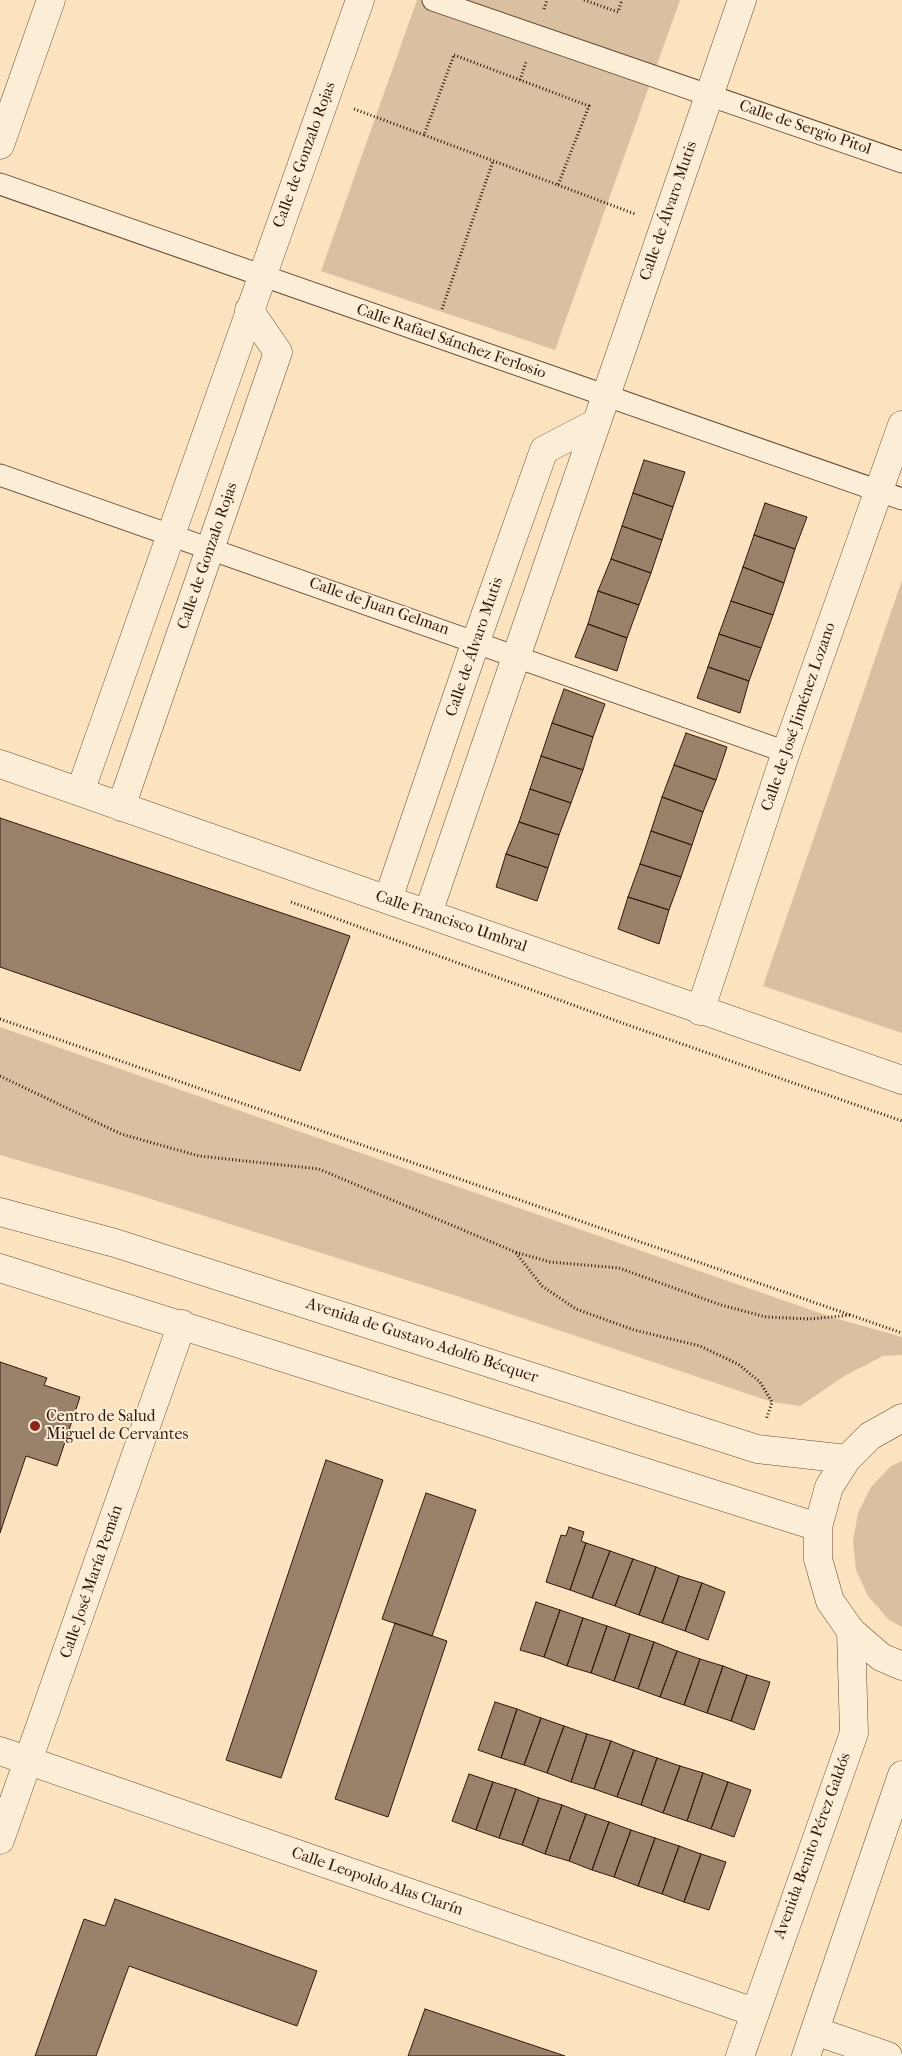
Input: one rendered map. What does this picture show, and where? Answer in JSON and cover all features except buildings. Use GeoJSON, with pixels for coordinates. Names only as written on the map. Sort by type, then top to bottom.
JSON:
{"type":"FeatureCollection","features":[{"type":"Feature","properties":{"kind":"street"},"geometry":{"type":"LineString","coordinates":[[0,145],[51,0]]}},
{"type":"Feature","properties":{"kind":"street","name":"Calle de Gonzalo Rojas"},"geometry":{"type":"LineString","coordinates":[[80,792],[169,535],[360,0]]}},
{"type":"Feature","properties":{"kind":"street","name":"Calle de Sergio Pitol"},"geometry":{"type":"LineString","coordinates":[[433,0],[902,162]]}},
{"type":"Feature","properties":{"kind":"street","name":"Calle de Álvaro Mutis"},"geometry":{"type":"LineString","coordinates":[[428,913],[742,0]]}},
{"type":"Feature","properties":{"kind":"street","name":"Calle Rafael Sánchez Ferlosio"},"geometry":{"type":"LineString","coordinates":[[0,184],[890,495]]}},
{"type":"Feature","properties":{"kind":"street","name":"Calle de Gonzalo Rojas"},"geometry":{"type":"LineString","coordinates":[[121,807],[278,352],[249,310]]}},
{"type":"Feature","properties":{"kind":"street","name":"Calle de Álvaro Mutis"},"geometry":{"type":"LineString","coordinates":[[388,899],[476,641],[544,450],[596,423]]}},
{"type":"Feature","properties":{"kind":"street","name":"Calle de José Jiménez Lozano"},"geometry":{"type":"LineString","coordinates":[[700,1011],[786,752],[890,495],[902,425]]}},
{"type":"Feature","properties":{"kind":"street","name":"Calle de Juan Gelman"},"geometry":{"type":"LineString","coordinates":[[0,475],[476,641],[786,752]]}},
{"type":"Feature","properties":{"kind":"street","name":"Calle Francisco Umbral"},"geometry":{"type":"LineString","coordinates":[[0,764],[428,913],[700,1011],[902,1080]]}},
{"type":"Feature","properties":{"kind":"street","name":"Avenida de Gustavo Adolfo Bécquer"},"geometry":{"type":"LineString","coordinates":[[0,1212],[115,1243],[757,1449],[847,1458]]}},
{"type":"Feature","properties":{"kind":"street"},"geometry":{"type":"LineString","coordinates":[[0,1268],[182,1324],[818,1527]]}},
{"type":"Feature","properties":{"kind":"street","name":"Calle José María Pemán"},"geometry":{"type":"LineString","coordinates":[[0,1840],[30,1761],[182,1324]]}},
{"type":"Feature","properties":{"kind":"street"},"geometry":{"type":"LineString","coordinates":[[902,1418],[870,1436],[847,1458],[830,1487],[818,1527],[818,1559],[830,1601],[850,1632],[881,1657],[902,1666]]}},
{"type":"Feature","properties":{"kind":"street","name":"Avenida Benito Pérez Galdós"},"geometry":{"type":"LineString","coordinates":[[740,2056],[854,1732],[850,1632]]}},
{"type":"Feature","properties":{"kind":"street","name":"Calle Leopoldo Alas Clarín"},"geometry":{"type":"LineString","coordinates":[[0,1751],[754,2012]]}},
{"type":"Feature","properties":{"kind":"street"},"geometry":{"type":"LineString","coordinates":[[806,2056],[902,1775]]}},
{"type":"Feature","properties":{"kind":"street"},"geometry":{"type":"LineString","coordinates":[[815,2031],[888,2056]]}},
{"type":"Feature","properties":{"kind":"path"},"geometry":{"type":"LineString","coordinates":[[584,0],[618,12],[622,0]]}},
{"type":"Feature","properties":{"kind":"path"},"geometry":{"type":"LineString","coordinates":[[424,135],[454,55],[589,106],[558,185]]}},
{"type":"Feature","properties":{"kind":"path"},"geometry":{"type":"LineString","coordinates":[[325,98],[642,217]]}},
{"type":"Feature","properties":{"kind":"path"},"geometry":{"type":"LineString","coordinates":[[433,335],[493,161]]}},
{"type":"Feature","properties":{"kind":"path"},"geometry":{"type":"LineString","coordinates":[[289,901],[624,1024],[902,1121]]}},
{"type":"Feature","properties":{"kind":"path"},"geometry":{"type":"LineString","coordinates":[[0,1019],[902,1333]]}},
{"type":"Feature","properties":{"kind":"path"},"geometry":{"type":"LineString","coordinates":[[0,1076],[122,1134],[199,1156],[319,1169],[515,1252],[550,1262],[619,1268],[721,1305],[766,1316],[810,1319],[852,1315]]}},
{"type":"Feature","properties":{"kind":"path"},"geometry":{"type":"LineString","coordinates":[[515,1252],[542,1286],[576,1309],[634,1330],[700,1346],[738,1364],[760,1382],[772,1402],[764,1425]]}},
{"type":"Feature","properties":{"kind":"shaded area"},"geometry":{"type":"Polygon","coordinates":[[[417,0],[680,0],[555,350],[321,271],[417,0]]]}},
{"type":"Feature","properties":{"kind":"shaded area"},"geometry":{"type":"Polygon","coordinates":[[[902,580],[902,1033],[763,986],[902,580]]]}},
{"type":"Feature","properties":{"kind":"shaded area"},"geometry":{"type":"Polygon","coordinates":[[[0,1027],[831,1317],[902,1337],[902,1355],[883,1356],[846,1375],[800,1406],[772,1402],[457,1296],[132,1193],[0,1155],[0,1027]]]}},
{"type":"Feature","properties":{"kind":"shaded area"},"geometry":{"type":"Polygon","coordinates":[[[902,1461],[902,1627],[889,1620],[868,1596],[856,1570],[853,1541],[858,1513],[871,1487],[891,1466],[902,1461]]]}},
{"type":"Feature","properties":{"kind":"place","name":"Centro de Salud Miguel de Cervantes"},"geometry":{"type":"Point","coordinates":[35,1426]}}]}
